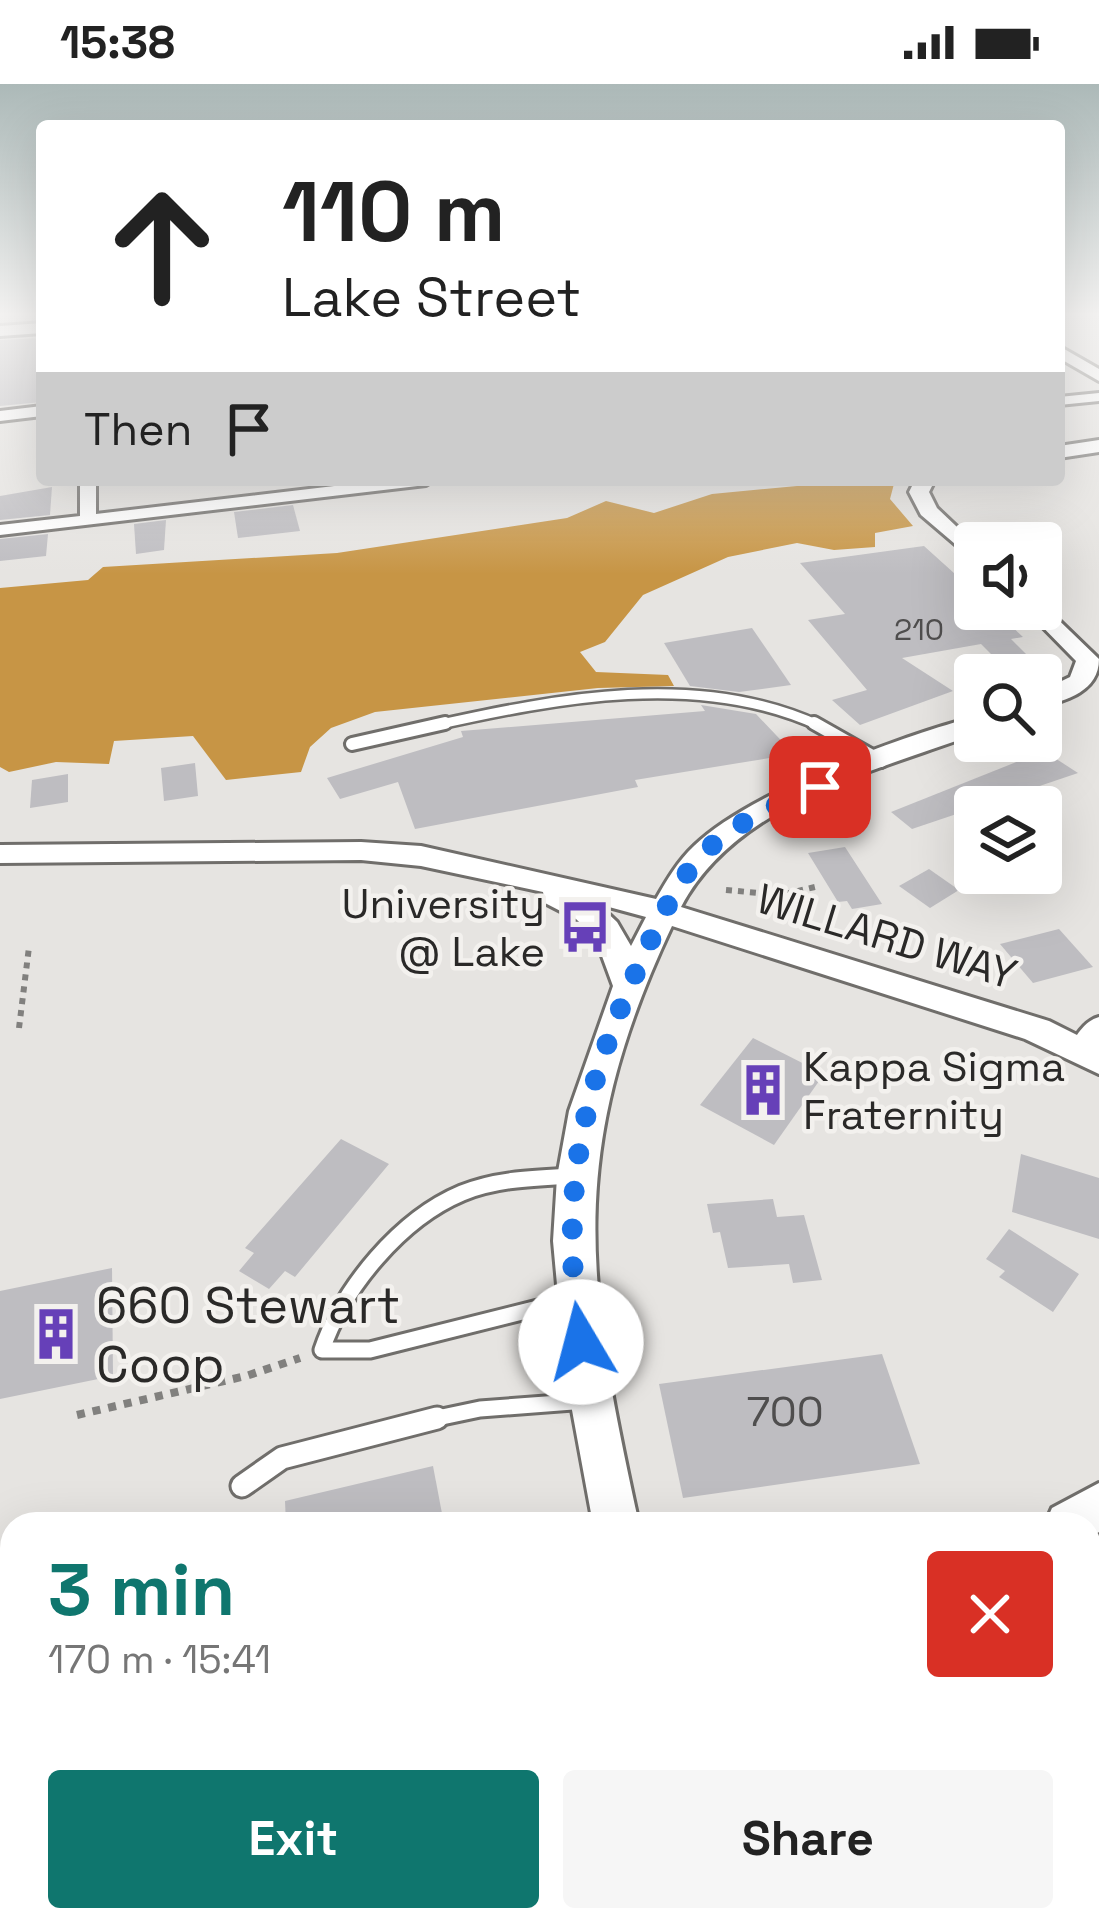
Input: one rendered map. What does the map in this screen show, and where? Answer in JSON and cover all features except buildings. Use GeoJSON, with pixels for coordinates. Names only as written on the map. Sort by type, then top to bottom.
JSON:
{"type":"FeatureCollection","features":[{"type":"Feature","properties":{"kind":"street"},"geometry":{"type":"LineString","coordinates":[[0,416],[36,412]]}},
{"type":"Feature","properties":{"kind":"street"},"geometry":{"type":"LineString","coordinates":[[1065,451],[1099,446]]}},
{"type":"Feature","properties":{"kind":"street"},"geometry":{"type":"LineString","coordinates":[[88,486],[88,520]]}},
{"type":"Feature","properties":{"kind":"street"},"geometry":{"type":"LineString","coordinates":[[0,530],[375,486]]}},
{"type":"Feature","properties":{"kind":"street"},"geometry":{"type":"LineString","coordinates":[[922,486],[919,492],[928,512],[954,535]]}},
{"type":"Feature","properties":{"kind":"street"},"geometry":{"type":"LineString","coordinates":[[1057,630],[1088,660],[1088,672],[1078,685],[1062,691]]}},
{"type":"Feature","properties":{"kind":"street"},"geometry":{"type":"LineString","coordinates":[[614,1512],[574,1299],[569,1239],[572,1176],[592,1083],[629,986],[664,912],[692,867],[714,844],[788,799],[954,733]]}},
{"type":"Feature","properties":{"kind":"street"},"geometry":{"type":"LineString","coordinates":[[0,854],[361,851],[421,856],[475,868],[558,897],[600,920],[617,947],[629,986]]}},
{"type":"Feature","properties":{"kind":"street","name":"WILLARD WAY"},"geometry":{"type":"LineString","coordinates":[[475,868],[664,912],[1093,1046]]}},
{"type":"Feature","properties":{"kind":"lane"},"geometry":{"type":"LineString","coordinates":[[352,744],[468,718],[574,702],[670,696],[752,701],[827,729],[881,761]]}},
{"type":"Feature","properties":{"kind":"lane"},"geometry":{"type":"LineString","coordinates":[[572,1176],[492,1181],[453,1195],[413,1220],[344,1296],[322,1350],[370,1350],[574,1299]]}},
{"type":"Feature","properties":{"kind":"lane"},"geometry":{"type":"LineString","coordinates":[[242,1486],[282,1458],[365,1433],[480,1409],[591,1400]]}},
{"type":"Feature","properties":{"kind":"path"},"geometry":{"type":"LineString","coordinates":[[727,890],[781,895],[819,886]]}},
{"type":"Feature","properties":{"kind":"path"},"geometry":{"type":"LineString","coordinates":[[19,1029],[29,947]]}},
{"type":"Feature","properties":{"kind":"path"},"geometry":{"type":"LineString","coordinates":[[77,1415],[246,1376],[322,1350]]}},
{"type":"Feature","properties":{"kind":"shaded area"},"geometry":{"type":"Polygon","coordinates":[[[797,486],[893,486],[890,499],[913,526],[875,533],[875,547],[834,550],[797,543],[728,557],[643,595],[605,642],[580,652],[596,672],[668,675],[674,686],[598,688],[375,712],[331,728],[310,747],[301,772],[226,780],[193,736],[114,741],[109,764],[56,762],[9,772],[0,767],[0,588],[88,580],[103,567],[337,553],[567,518],[606,501],[654,513],[712,494],[797,486]]]}},
{"type":"Feature","properties":{"kind":"place","name":"University @ Lake"},"geometry":{"type":"Point","coordinates":[585,927]}},
{"type":"Feature","properties":{"kind":"place","name":"Kappa Sigma Fraternity"},"geometry":{"type":"Point","coordinates":[763,1090]}},
{"type":"Feature","properties":{"kind":"place","name":"660 Stewart Coop"},"geometry":{"type":"Point","coordinates":[56,1334]}},
{"type":"Feature","properties":{"kind":"route"},"geometry":{"type":"LineString","coordinates":[[581,1342],[569,1239],[575,1154],[592,1083],[629,986],[674,892],[714,844],[747,821],[820,787]]}}]}
